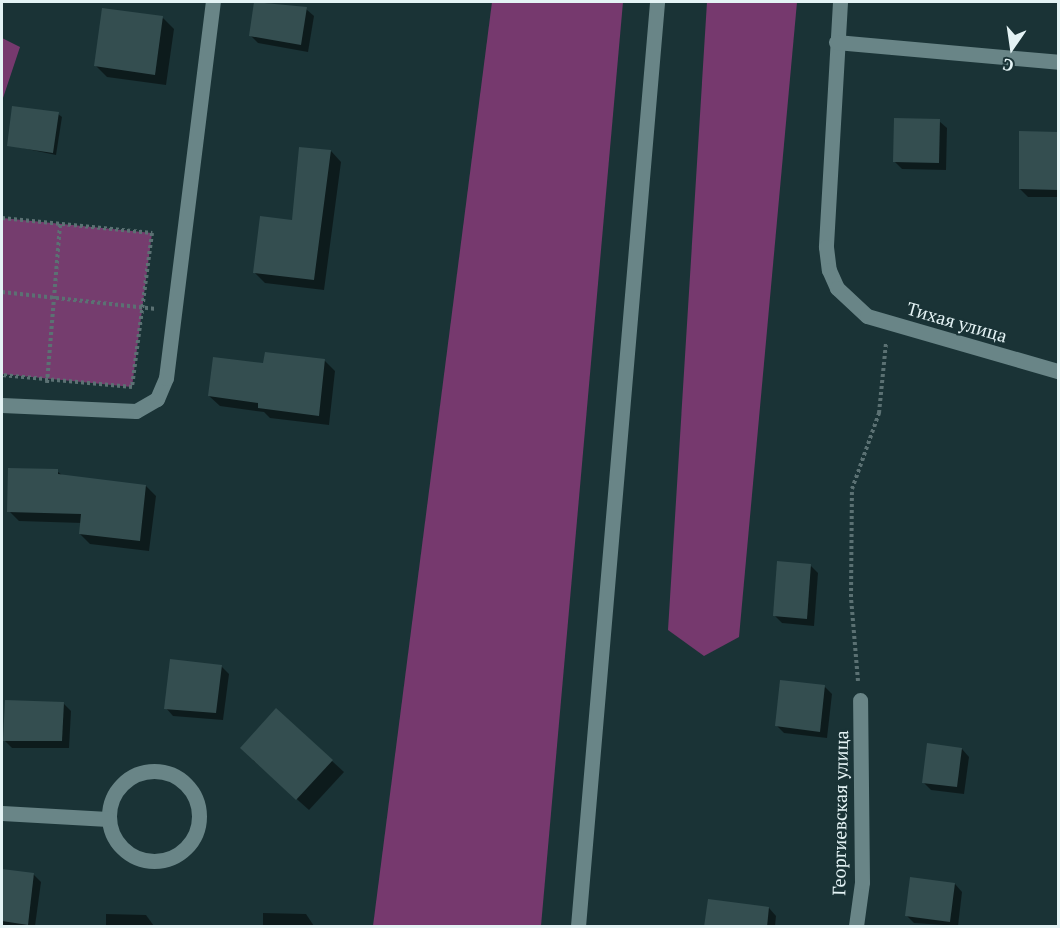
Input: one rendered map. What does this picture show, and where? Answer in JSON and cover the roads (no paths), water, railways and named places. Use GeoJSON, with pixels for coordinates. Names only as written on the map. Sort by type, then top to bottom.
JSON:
{"type":"FeatureCollection","features":[{"type":"Feature","properties":{"kind":"street"},"geometry":{"type":"LineString","coordinates":[[2,405],[136,411],[157,399],[166,378],[213,2]]}},
{"type":"Feature","properties":{"kind":"street"},"geometry":{"type":"LineString","coordinates":[[578,927],[657,2]]}},
{"type":"Feature","properties":{"kind":"street"},"geometry":{"type":"LineString","coordinates":[[840,2],[836,42],[1059,62]]}},
{"type":"Feature","properties":{"kind":"street","name":"Тихая улица"},"geometry":{"type":"LineString","coordinates":[[836,42],[826,247],[829,270],[848,302],[867,316],[888,323],[1059,371]]}},
{"type":"Feature","properties":{"kind":"street","name":"Георгиевская улица"},"geometry":{"type":"LineString","coordinates":[[855,927],[862,882],[860,700]]}},
{"type":"Feature","properties":{"kind":"street"},"geometry":{"type":"LineString","coordinates":[[151,771],[174,776],[187,785],[200,814],[198,828],[188,846],[170,859],[156,862],[136,858],[118,845],[108,819],[117,789],[129,778],[151,771]]}},
{"type":"Feature","properties":{"kind":"street"},"geometry":{"type":"LineString","coordinates":[[2,813],[108,819]]}}]}
